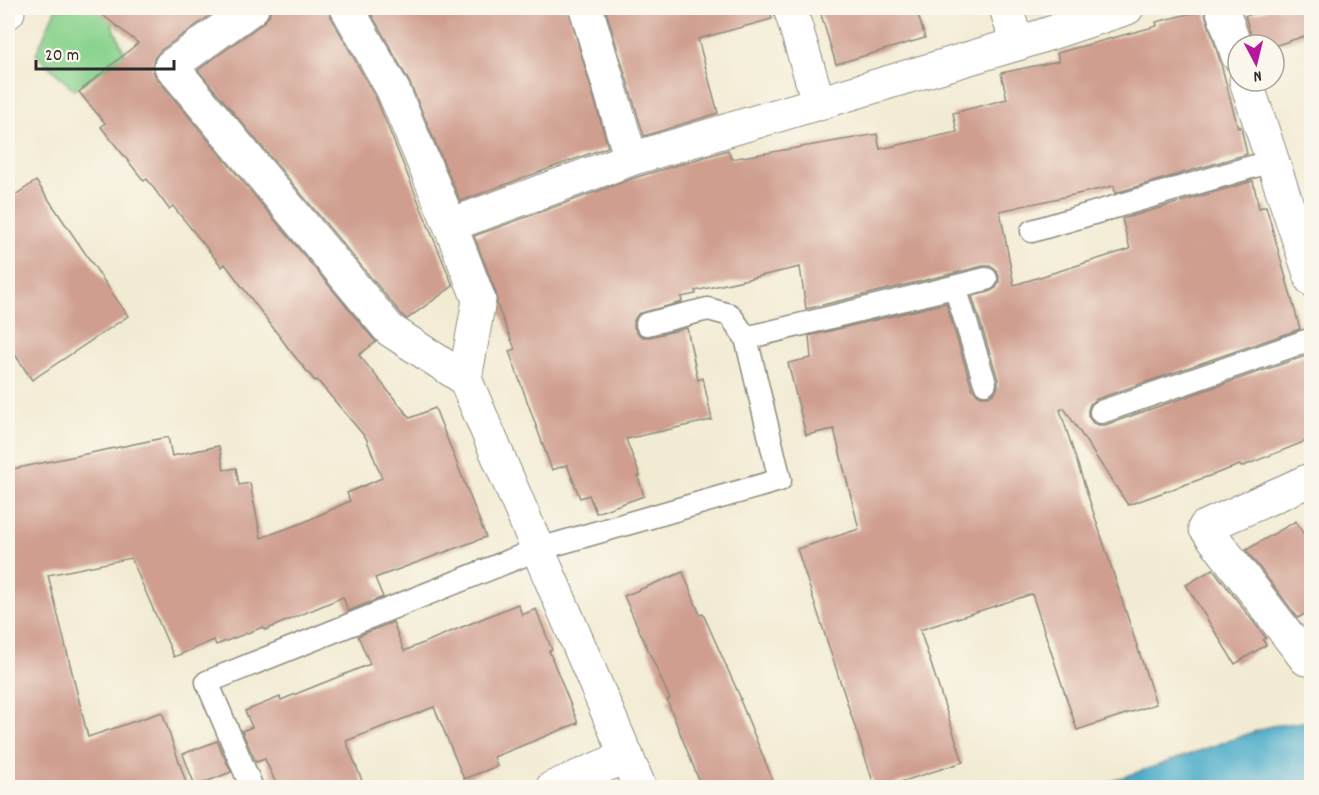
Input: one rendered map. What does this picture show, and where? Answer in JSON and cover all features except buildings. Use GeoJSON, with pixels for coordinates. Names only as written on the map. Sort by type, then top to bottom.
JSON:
{"type":"FeatureCollection","features":[{"type":"Feature","properties":{"kind":"street"},"geometry":{"type":"LineString","coordinates":[[252,8],[171,66],[390,330],[465,379],[640,788]]}},
{"type":"Feature","properties":{"kind":"street"},"geometry":{"type":"LineString","coordinates":[[347,8],[393,90],[479,300],[465,379]]}},
{"type":"Feature","properties":{"kind":"street"},"geometry":{"type":"LineString","coordinates":[[586,8],[631,159]]}},
{"type":"Feature","properties":{"kind":"street"},"geometry":{"type":"LineString","coordinates":[[790,8],[819,104]]}},
{"type":"Feature","properties":{"kind":"street"},"geometry":{"type":"LineString","coordinates":[[1006,8],[1017,44]]}},
{"type":"Feature","properties":{"kind":"street"},"geometry":{"type":"LineString","coordinates":[[450,225],[631,159],[1017,44],[1127,8]]}},
{"type":"Feature","properties":{"kind":"street"},"geometry":{"type":"LineString","coordinates":[[1222,8],[1230,33]]}},
{"type":"Feature","properties":{"kind":"street"},"geometry":{"type":"LineString","coordinates":[[1250,93],[1311,280]]}},
{"type":"Feature","properties":{"kind":"street"},"geometry":{"type":"LineString","coordinates":[[1311,479],[1205,527],[1306,659],[1311,656]]}},
{"type":"Feature","properties":{"kind":"street"},"geometry":{"type":"LineString","coordinates":[[552,788],[627,756]]}},
{"type":"Feature","properties":{"kind":"lane"},"geometry":{"type":"LineString","coordinates":[[1032,231],[1272,161]]}},
{"type":"Feature","properties":{"kind":"lane"},"geometry":{"type":"LineString","coordinates":[[746,338],[986,279]]}},
{"type":"Feature","properties":{"kind":"lane"},"geometry":{"type":"LineString","coordinates":[[955,287],[985,383]]}},
{"type":"Feature","properties":{"kind":"lane"},"geometry":{"type":"LineString","coordinates":[[252,788],[207,682],[539,549],[780,480],[746,338],[730,315],[708,309],[647,324]]}},
{"type":"Feature","properties":{"kind":"lane"},"geometry":{"type":"LineString","coordinates":[[1101,412],[1311,339]]}},
{"type":"Feature","properties":{"kind":"green space"},"geometry":{"type":"Polygon","coordinates":[[[56,8],[90,8],[107,11],[125,55],[74,90],[36,54],[56,8]]]}},
{"type":"Feature","properties":{"kind":"water"},"geometry":{"type":"Polygon","coordinates":[[[1311,721],[1311,787],[1095,787],[1271,726],[1311,721]]]}}]}
